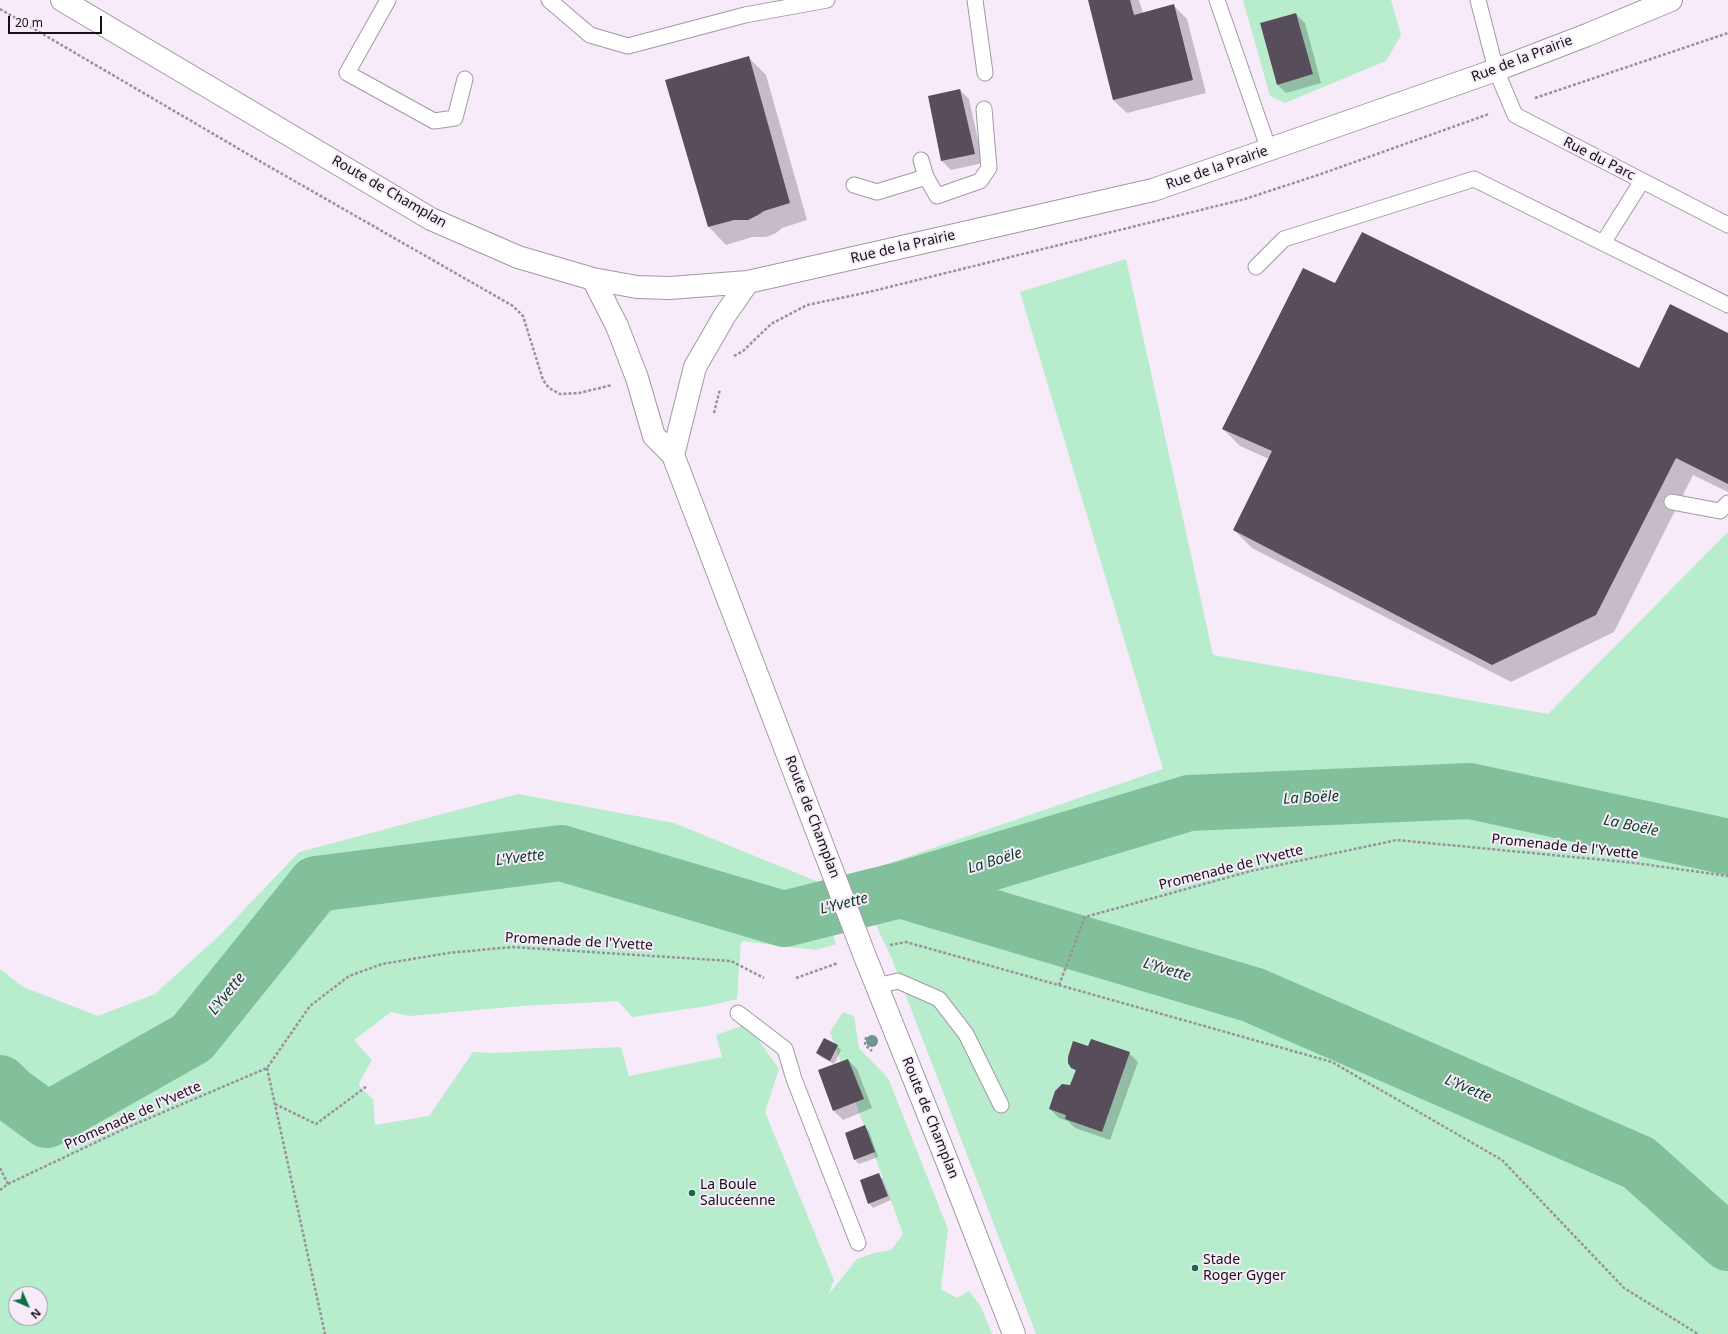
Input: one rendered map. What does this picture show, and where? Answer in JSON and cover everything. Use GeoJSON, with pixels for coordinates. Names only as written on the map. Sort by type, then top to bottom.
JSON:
{"type":"FeatureCollection","features":[{"type":"Feature","properties":{"kind":"street","name":"Route de Champlan"},"geometry":{"type":"LineString","coordinates":[[62,0],[431,219],[518,257],[593,279],[637,288],[670,288],[748,282]]}},
{"type":"Feature","properties":{"kind":"street","name":"Rue de la Prairie"},"geometry":{"type":"LineString","coordinates":[[748,282],[1153,190],[1496,70],[1587,35],[1671,0]]}},
{"type":"Feature","properties":{"kind":"street"},"geometry":{"type":"LineString","coordinates":[[593,279],[617,326],[637,378],[654,436],[673,455]]}},
{"type":"Feature","properties":{"kind":"street"},"geometry":{"type":"LineString","coordinates":[[673,455],[695,367],[725,315],[748,282]]}},
{"type":"Feature","properties":{"kind":"street","name":"Route de Champlan"},"geometry":{"type":"LineString","coordinates":[[673,455],[864,954],[1014,1334]]}},
{"type":"Feature","properties":{"kind":"lane"},"geometry":{"type":"LineString","coordinates":[[388,0],[347,73],[434,121],[455,118],[466,79]]}},
{"type":"Feature","properties":{"kind":"lane"},"geometry":{"type":"LineString","coordinates":[[549,0],[590,35],[628,46],[745,15],[827,0]]}},
{"type":"Feature","properties":{"kind":"lane"},"geometry":{"type":"LineString","coordinates":[[975,0],[985,73]]}},
{"type":"Feature","properties":{"kind":"lane"},"geometry":{"type":"LineString","coordinates":[[1217,0],[1269,150]]}},
{"type":"Feature","properties":{"kind":"lane","name":"Rue du Parc"},"geometry":{"type":"LineString","coordinates":[[1478,0],[1496,70],[1515,115],[1728,225]]}},
{"type":"Feature","properties":{"kind":"lane"},"geometry":{"type":"LineString","coordinates":[[921,160],[926,177],[937,196],[980,182],[989,168],[984,109]]}},
{"type":"Feature","properties":{"kind":"lane"},"geometry":{"type":"LineString","coordinates":[[854,185],[877,192],[926,177]]}},
{"type":"Feature","properties":{"kind":"lane"},"geometry":{"type":"LineString","coordinates":[[1256,267],[1284,239],[1474,179],[1728,305]]}},
{"type":"Feature","properties":{"kind":"lane"},"geometry":{"type":"LineString","coordinates":[[1603,243],[1642,181]]}},
{"type":"Feature","properties":{"kind":"lane"},"geometry":{"type":"LineString","coordinates":[[1672,502],[1720,510],[1728,503]]}},
{"type":"Feature","properties":{"kind":"lane"},"geometry":{"type":"LineString","coordinates":[[877,986],[898,981],[939,999],[966,1034],[1001,1105]]}},
{"type":"Feature","properties":{"kind":"lane"},"geometry":{"type":"LineString","coordinates":[[738,1013],[785,1049],[794,1079],[858,1243]]}},
{"type":"Feature","properties":{"kind":"path"},"geometry":{"type":"LineString","coordinates":[[0,9],[270,167],[513,306],[524,316],[543,380],[549,388],[560,394],[579,393],[637,378]]}},
{"type":"Feature","properties":{"kind":"path","name":"Promenade de l'Yvette"},"geometry":{"type":"LineString","coordinates":[[1059,985],[1085,917],[1251,871],[1396,840],[1635,864],[1728,876]]}},
{"type":"Feature","properties":{"kind":"path"},"geometry":{"type":"LineString","coordinates":[[796,978],[879,948],[906,942],[1332,1062],[1502,1160],[1624,1288],[1698,1334]]}},
{"type":"Feature","properties":{"kind":"path","name":"Promenade de l'Yvette"},"geometry":{"type":"LineString","coordinates":[[0,1190],[8,1184],[126,1128],[267,1068],[310,1006],[349,976],[382,964],[448,953],[512,947],[731,961],[764,978]]}},
{"type":"Feature","properties":{"kind":"path"},"geometry":{"type":"LineString","coordinates":[[267,1068],[326,1334]]}},
{"type":"Feature","properties":{"kind":"path"},"geometry":{"type":"LineString","coordinates":[[274,1104],[316,1124],[366,1086]]}},
{"type":"Feature","properties":{"kind":"path"},"geometry":{"type":"LineString","coordinates":[[0,1168],[8,1184]]}},
{"type":"Feature","properties":{"kind":"green space"},"geometry":{"type":"Polygon","coordinates":[[[1243,0],[1391,0],[1401,35],[1386,61],[1285,103],[1270,96],[1243,0]],[[1296,13],[1260,23],[1277,85],[1313,74],[1296,13]]]}},
{"type":"Feature","properties":{"kind":"green space"},"geometry":{"type":"Polygon","coordinates":[[[1126,259],[1213,655],[1548,714],[1728,532],[1728,1334],[1036,1334],[891,957],[855,872],[881,866],[1163,769],[1020,292],[1126,259]]]}},
{"type":"Feature","properties":{"kind":"green space"},"geometry":{"type":"Polygon","coordinates":[[[518,794],[674,823],[816,881],[836,944],[816,950],[741,941],[737,999],[708,1006],[632,1017],[618,1001],[522,1006],[409,1016],[391,1012],[354,1040],[372,1060],[359,1083],[360,1087],[373,1099],[375,1125],[429,1116],[473,1052],[493,1053],[621,1047],[629,1076],[722,1057],[716,1035],[742,1026],[757,1038],[779,1069],[765,1112],[834,1280],[828,1295],[857,1259],[874,1253],[891,1250],[903,1234],[830,1032],[843,1012],[854,1016],[859,1048],[888,1078],[948,1229],[941,1289],[957,1298],[969,1291],[981,1307],[992,1334],[0,1334],[0,969],[23,987],[98,1016],[155,994],[220,935],[299,852],[518,794]]]}},
{"type":"Feature","properties":{"kind":"building"},"geometry":{"type":"Polygon","coordinates":[[[1088,0],[1130,0],[1134,15],[1174,4],[1193,80],[1113,100],[1088,0]]]}},
{"type":"Feature","properties":{"kind":"building"},"geometry":{"type":"Polygon","coordinates":[[[1296,13],[1313,74],[1277,85],[1260,23],[1296,13]]]}},
{"type":"Feature","properties":{"kind":"building"},"geometry":{"type":"Polygon","coordinates":[[[749,56],[790,203],[764,211],[748,220],[734,220],[708,227],[665,80],[749,56]]]}},
{"type":"Feature","properties":{"kind":"building"},"geometry":{"type":"Polygon","coordinates":[[[960,89],[975,154],[941,161],[928,96],[960,89]]]}},
{"type":"Feature","properties":{"kind":"building"},"geometry":{"type":"Polygon","coordinates":[[[1362,232],[1639,368],[1670,304],[1728,333],[1728,484],[1676,458],[1596,615],[1492,665],[1233,530],[1272,451],[1222,429],[1303,268],[1335,283],[1362,232]]]}},
{"type":"Feature","properties":{"kind":"building"},"geometry":{"type":"Polygon","coordinates":[[[824,1038],[838,1045],[830,1061],[816,1053],[824,1038]]]}},
{"type":"Feature","properties":{"kind":"building"},"geometry":{"type":"Polygon","coordinates":[[[1091,1039],[1130,1052],[1102,1132],[1065,1119],[1066,1115],[1049,1109],[1055,1091],[1062,1084],[1070,1085],[1076,1070],[1071,1068],[1068,1063],[1068,1057],[1073,1041],[1088,1046],[1091,1039]]]}},
{"type":"Feature","properties":{"kind":"building"},"geometry":{"type":"Polygon","coordinates":[[[848,1059],[864,1099],[833,1111],[818,1070],[848,1059]]]}},
{"type":"Feature","properties":{"kind":"building"},"geometry":{"type":"Polygon","coordinates":[[[865,1125],[875,1152],[854,1160],[845,1133],[865,1125]]]}},
{"type":"Feature","properties":{"kind":"building"},"geometry":{"type":"Polygon","coordinates":[[[879,1173],[888,1196],[868,1204],[860,1180],[879,1173]]]}},
{"type":"Feature","properties":{"kind":"waterway","name":"L'Yvette"},"geometry":{"type":"LineString","coordinates":[[0,1083],[11,1094],[47,1120],[192,1038],[316,884],[561,853],[784,919],[900,890],[1189,803],[1470,791],[1728,847]]}},
{"type":"Feature","properties":{"kind":"waterway","name":"L'Yvette"},"geometry":{"type":"LineString","coordinates":[[900,890],[1253,995],[1639,1163],[1728,1243]]}},
{"type":"Feature","properties":{"kind":"waterway"},"geometry":{"type":"LineString","coordinates":[[0,1106],[11,1094]]}},
{"type":"Feature","properties":{"kind":"place","name":"La Boule Salucéenne"},"geometry":{"type":"Point","coordinates":[692,1193]}},
{"type":"Feature","properties":{"kind":"place","name":"Stade Roger Gyger"},"geometry":{"type":"Point","coordinates":[1195,1268]}},
{"type":"Feature","properties":{"kind":"water label","name":"La Boële"},"geometry":{"type":"Point","coordinates":[1311,798]}},
{"type":"Feature","properties":{"kind":"water label","name":"La Boële"},"geometry":{"type":"Point","coordinates":[1631,826]}},
{"type":"Feature","properties":{"kind":"water label","name":"La Boële"},"geometry":{"type":"Point","coordinates":[995,861]}}]}
